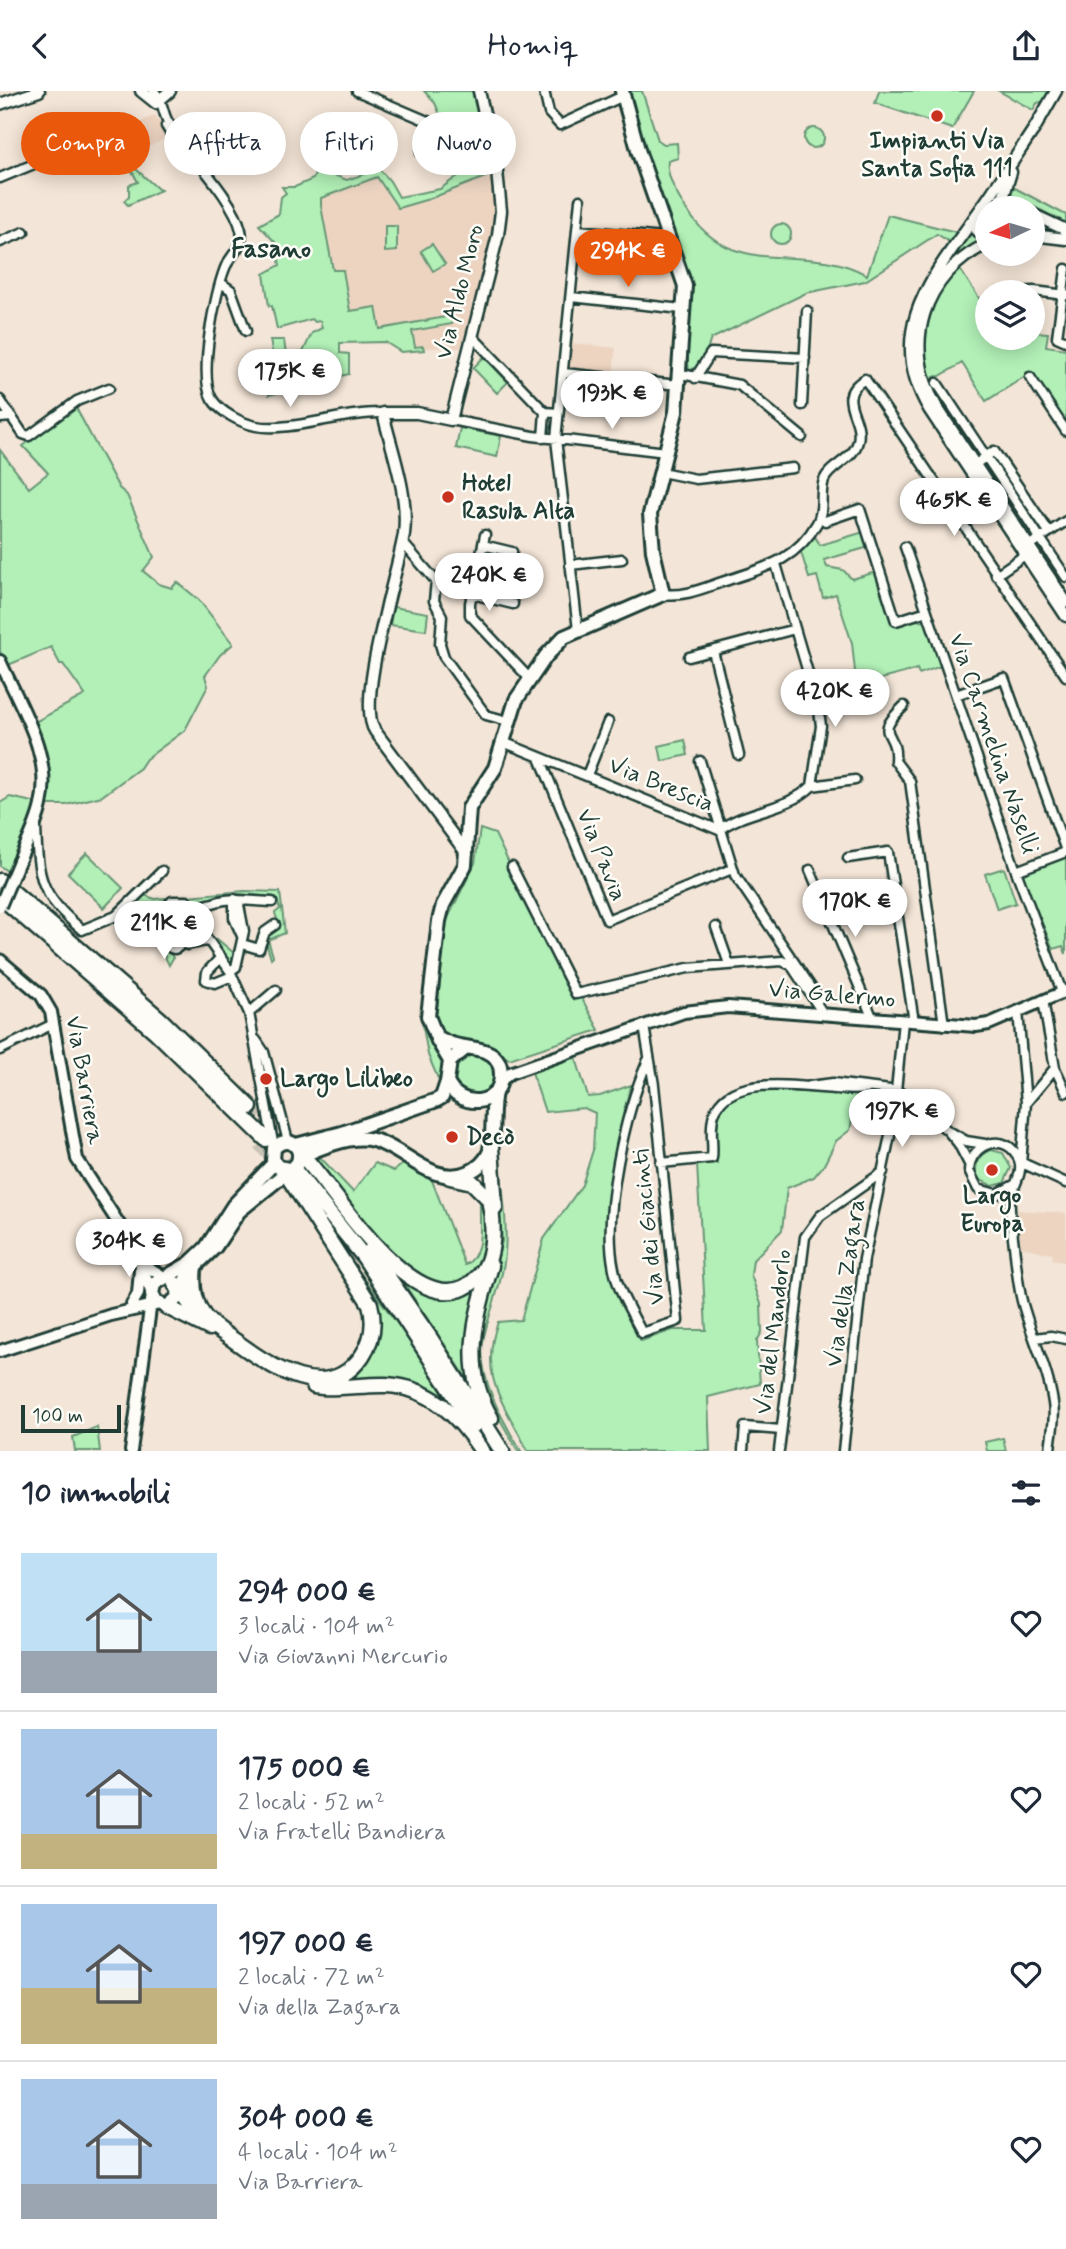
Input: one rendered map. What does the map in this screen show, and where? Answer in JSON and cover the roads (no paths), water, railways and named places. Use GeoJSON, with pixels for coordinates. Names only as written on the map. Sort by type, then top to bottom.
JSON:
{"type":"FeatureCollection","features":[{"type":"Feature","properties":{"kind":"highway"},"geometry":{"type":"LineString","coordinates":[[0,881],[162,1020],[216,1071],[262,1103]]}},
{"type":"Feature","properties":{"kind":"highway"},"geometry":{"type":"LineString","coordinates":[[0,896],[155,1031],[233,1106],[267,1144]]}},
{"type":"Feature","properties":{"kind":"highway"},"geometry":{"type":"LineString","coordinates":[[491,1147],[496,1245],[475,1319],[472,1353],[480,1393],[505,1451]]}},
{"type":"Feature","properties":{"kind":"highway"},"geometry":{"type":"LineString","coordinates":[[296,1161],[393,1265],[420,1284],[441,1289],[464,1286],[478,1277],[488,1260],[491,1242],[489,1199],[472,1182],[450,1177]]}},
{"type":"Feature","properties":{"kind":"highway"},"geometry":{"type":"LineString","coordinates":[[165,1294],[191,1306],[265,1362],[300,1379],[319,1380],[338,1376],[354,1365],[366,1349],[373,1326],[368,1297],[296,1161]]}},
{"type":"Feature","properties":{"kind":"highway"},"geometry":{"type":"LineString","coordinates":[[296,1161],[364,1257],[490,1451]]}},
{"type":"Feature","properties":{"kind":"highway"},"geometry":{"type":"LineString","coordinates":[[296,1161],[389,1277],[505,1451]]}},
{"type":"Feature","properties":{"kind":"highway"},"geometry":{"type":"LineString","coordinates":[[194,1266],[194,1295],[206,1319]]}},
{"type":"Feature","properties":{"kind":"highway"},"geometry":{"type":"LineString","coordinates":[[165,1294],[265,1369],[297,1383],[326,1388],[396,1386],[425,1394],[458,1418],[482,1451]]}},
{"type":"Feature","properties":{"kind":"main road"},"geometry":{"type":"LineString","coordinates":[[0,1351],[116,1314],[165,1294],[215,1247],[239,1211],[296,1161],[342,1133],[442,1097],[450,1061],[432,1030],[428,1005],[439,921],[468,855],[470,808],[493,773],[516,700],[529,678],[560,640],[663,594],[650,529],[652,503],[676,412],[684,279],[622,94]]}},
{"type":"Feature","properties":{"kind":"main road"},"geometry":{"type":"LineString","coordinates":[[0,661],[40,752],[44,787],[36,820],[0,906]]}},
{"type":"Feature","properties":{"kind":"main road","name":"Via Barriera"},"geometry":{"type":"LineString","coordinates":[[0,960],[41,995],[51,1012],[77,1159],[139,1259]]}},
{"type":"Feature","properties":{"kind":"main road","name":"Via Galermo"},"geometry":{"type":"LineString","coordinates":[[593,1043],[693,1009],[715,1007],[981,1026],[1064,992]]}},
{"type":"Feature","properties":{"kind":"main road"},"geometry":{"type":"LineString","coordinates":[[432,1030],[449,1044],[486,1050],[498,1061],[515,1065],[593,1043]]}},
{"type":"Feature","properties":{"kind":"main road"},"geometry":{"type":"LineString","coordinates":[[447,1081],[456,1095],[470,1102],[482,1101],[510,1073],[593,1043]]}},
{"type":"Feature","properties":{"kind":"main road"},"geometry":{"type":"LineString","coordinates":[[450,1061],[466,1048]]}},
{"type":"Feature","properties":{"kind":"main road"},"geometry":{"type":"LineString","coordinates":[[131,1451],[148,1324],[165,1294],[206,1248],[233,1206],[274,1163],[296,1161],[345,1142],[366,1139],[401,1153],[430,1172],[450,1177],[475,1168],[491,1147],[490,1115],[498,1086],[498,1061]]}},
{"type":"Feature","properties":{"kind":"main road"},"geometry":{"type":"LineString","coordinates":[[274,1163],[267,1144],[280,1143],[296,1161]]}},
{"type":"Feature","properties":{"kind":"main road"},"geometry":{"type":"LineString","coordinates":[[139,1259],[165,1294]]}},
{"type":"Feature","properties":{"kind":"main road"},"geometry":{"type":"LineString","coordinates":[[139,1259],[165,1294]]}},
{"type":"Feature","properties":{"kind":"main road"},"geometry":{"type":"LineString","coordinates":[[132,1304],[138,1294],[139,1259]]}},
{"type":"Feature","properties":{"kind":"main road"},"geometry":{"type":"LineString","coordinates":[[116,1314],[132,1304],[165,1294]]}},
{"type":"Feature","properties":{"kind":"main road"},"geometry":{"type":"LineString","coordinates":[[146,1346],[165,1294]]}},
{"type":"Feature","properties":{"kind":"main road"},"geometry":{"type":"LineString","coordinates":[[116,1314],[138,1314],[148,1324]]}},
{"type":"Feature","properties":{"kind":"street"},"geometry":{"type":"LineString","coordinates":[[0,104],[11,96],[38,91]]}},
{"type":"Feature","properties":{"kind":"street"},"geometry":{"type":"LineString","coordinates":[[141,91],[157,98],[174,139],[182,139],[216,185],[241,228],[240,244],[226,265],[221,283],[206,374],[208,390],[219,408],[249,424],[265,427],[383,413],[417,414],[543,438],[666,452]]}},
{"type":"Feature","properties":{"kind":"street"},"geometry":{"type":"LineString","coordinates":[[157,98],[170,91]]}},
{"type":"Feature","properties":{"kind":"street"},"geometry":{"type":"LineString","coordinates":[[357,91],[412,114]]}},
{"type":"Feature","properties":{"kind":"street","name":"Via Aldo Moro"},"geometry":{"type":"LineString","coordinates":[[450,420],[498,235],[500,211],[497,171],[479,91]]}},
{"type":"Feature","properties":{"kind":"street"},"geometry":{"type":"LineString","coordinates":[[544,91],[549,113],[560,125],[622,94]]}},
{"type":"Feature","properties":{"kind":"street"},"geometry":{"type":"LineString","coordinates":[[1006,196],[1008,179],[1056,91]]}},
{"type":"Feature","properties":{"kind":"street"},"geometry":{"type":"LineString","coordinates":[[990,196],[1036,126]]}},
{"type":"Feature","properties":{"kind":"street"},"geometry":{"type":"LineString","coordinates":[[0,178],[21,169]]}},
{"type":"Feature","properties":{"kind":"street"},"geometry":{"type":"LineString","coordinates":[[578,630],[556,439],[580,200]]}},
{"type":"Feature","properties":{"kind":"street"},"geometry":{"type":"LineString","coordinates":[[975,218],[930,282],[923,304],[918,347],[923,379],[971,467],[1066,616]]}},
{"type":"Feature","properties":{"kind":"street"},"geometry":{"type":"LineString","coordinates":[[1045,220],[1066,230]]}},
{"type":"Feature","properties":{"kind":"street"},"geometry":{"type":"LineString","coordinates":[[578,230],[663,238],[669,236]]}},
{"type":"Feature","properties":{"kind":"street"},"geometry":{"type":"LineString","coordinates":[[0,242],[24,232]]}},
{"type":"Feature","properties":{"kind":"street"},"geometry":{"type":"LineString","coordinates":[[1045,237],[1066,239]]}},
{"type":"Feature","properties":{"kind":"street"},"geometry":{"type":"LineString","coordinates":[[923,304],[948,272],[975,250]]}},
{"type":"Feature","properties":{"kind":"street"},"geometry":{"type":"LineString","coordinates":[[1062,340],[1066,269]]}},
{"type":"Feature","properties":{"kind":"street"},"geometry":{"type":"LineString","coordinates":[[221,283],[231,290],[247,331]]}},
{"type":"Feature","properties":{"kind":"street"},"geometry":{"type":"LineString","coordinates":[[1045,292],[1064,295]]}},
{"type":"Feature","properties":{"kind":"street"},"geometry":{"type":"LineString","coordinates":[[571,297],[682,309]]}},
{"type":"Feature","properties":{"kind":"street"},"geometry":{"type":"LineString","coordinates":[[802,405],[807,311]]}},
{"type":"Feature","properties":{"kind":"street"},"geometry":{"type":"LineString","coordinates":[[472,336],[545,412],[558,413]]}},
{"type":"Feature","properties":{"kind":"street"},"geometry":{"type":"LineString","coordinates":[[695,378],[710,353],[805,358]]}},
{"type":"Feature","properties":{"kind":"street"},"geometry":{"type":"LineString","coordinates":[[564,373],[695,378],[739,384],[802,437]]}},
{"type":"Feature","properties":{"kind":"street"},"geometry":{"type":"LineString","coordinates":[[1030,377],[1066,431]]}},
{"type":"Feature","properties":{"kind":"street"},"geometry":{"type":"LineString","coordinates":[[663,594],[673,595],[706,589],[776,564],[799,547],[817,524],[824,479],[856,446],[859,432],[850,397],[853,388],[865,379],[1066,676]]}},
{"type":"Feature","properties":{"kind":"street"},"geometry":{"type":"LineString","coordinates":[[937,383],[1066,577]]}},
{"type":"Feature","properties":{"kind":"street"},"geometry":{"type":"LineString","coordinates":[[0,400],[23,434],[29,436],[77,401],[109,388]]}},
{"type":"Feature","properties":{"kind":"street"},"geometry":{"type":"LineString","coordinates":[[543,438],[545,412]]}},
{"type":"Feature","properties":{"kind":"street"},"geometry":{"type":"LineString","coordinates":[[383,413],[404,502],[402,542],[376,659],[370,723],[468,855]]}},
{"type":"Feature","properties":{"kind":"street"},"geometry":{"type":"LineString","coordinates":[[0,418],[12,417]]}},
{"type":"Feature","properties":{"kind":"street"},"geometry":{"type":"LineString","coordinates":[[971,467],[994,451],[1049,532]]}},
{"type":"Feature","properties":{"kind":"street"},"geometry":{"type":"LineString","coordinates":[[660,472],[696,479],[793,468]]}},
{"type":"Feature","properties":{"kind":"street"},"geometry":{"type":"LineString","coordinates":[[825,520],[860,509],[896,621],[927,611]]}},
{"type":"Feature","properties":{"kind":"street"},"geometry":{"type":"LineString","coordinates":[[996,575],[1039,538],[1066,520]]}},
{"type":"Feature","properties":{"kind":"street"},"geometry":{"type":"LineString","coordinates":[[485,535],[470,615],[529,678]]}},
{"type":"Feature","properties":{"kind":"street"},"geometry":{"type":"LineString","coordinates":[[402,542],[436,581],[434,601],[442,616],[440,644],[447,662],[486,715],[508,721]]}},
{"type":"Feature","properties":{"kind":"street"},"geometry":{"type":"LineString","coordinates":[[482,545],[512,552]]}},
{"type":"Feature","properties":{"kind":"street","name":"Via Carmelina Naselli"},"geometry":{"type":"LineString","coordinates":[[905,547],[1016,871],[1064,992]]}},
{"type":"Feature","properties":{"kind":"street"},"geometry":{"type":"LineString","coordinates":[[1025,550],[1066,602]]}},
{"type":"Feature","properties":{"kind":"street"},"geometry":{"type":"LineString","coordinates":[[570,565],[622,559]]}},
{"type":"Feature","properties":{"kind":"street"},"geometry":{"type":"LineString","coordinates":[[776,564],[820,716],[812,786]]}},
{"type":"Feature","properties":{"kind":"street"},"geometry":{"type":"LineString","coordinates":[[472,594],[513,604]]}},
{"type":"Feature","properties":{"kind":"street"},"geometry":{"type":"LineString","coordinates":[[689,657],[795,629]]}},
{"type":"Feature","properties":{"kind":"street"},"geometry":{"type":"LineString","coordinates":[[713,651],[739,755]]}},
{"type":"Feature","properties":{"kind":"street"},"geometry":{"type":"LineString","coordinates":[[956,695],[1004,678],[1066,852],[1016,871]]}},
{"type":"Feature","properties":{"kind":"street"},"geometry":{"type":"LineString","coordinates":[[904,706],[888,722],[887,729],[897,747],[895,761],[910,781],[944,1025]]}},
{"type":"Feature","properties":{"kind":"street"},"geometry":{"type":"LineString","coordinates":[[587,775],[608,722]]}},
{"type":"Feature","properties":{"kind":"street","name":"Via Brescia"},"geometry":{"type":"LineString","coordinates":[[503,742],[719,830],[732,869],[827,1016]]}},
{"type":"Feature","properties":{"kind":"street","name":"Via Pavia"},"geometry":{"type":"LineString","coordinates":[[540,758],[607,920],[732,869]]}},
{"type":"Feature","properties":{"kind":"street"},"geometry":{"type":"LineString","coordinates":[[700,761],[719,830],[734,819],[793,801],[812,786],[855,780]]}},
{"type":"Feature","properties":{"kind":"street"},"geometry":{"type":"LineString","coordinates":[[36,820],[41,881],[49,896],[82,930],[116,916],[162,871]]}},
{"type":"Feature","properties":{"kind":"street"},"geometry":{"type":"LineString","coordinates":[[848,858],[888,852],[908,1022],[899,1110],[893,1121]]}},
{"type":"Feature","properties":{"kind":"street"},"geometry":{"type":"LineString","coordinates":[[512,867],[576,994],[688,968],[786,963],[827,1016]]}},
{"type":"Feature","properties":{"kind":"street"},"geometry":{"type":"LineString","coordinates":[[810,870],[873,1019]]}},
{"type":"Feature","properties":{"kind":"street"},"geometry":{"type":"LineString","coordinates":[[157,925],[157,916],[172,901],[187,901],[190,907],[201,908],[222,898],[272,902]]}},
{"type":"Feature","properties":{"kind":"street"},"geometry":{"type":"LineString","coordinates":[[221,957],[206,972],[206,980],[215,983],[231,974],[236,967],[244,931],[236,900]]}},
{"type":"Feature","properties":{"kind":"street"},"geometry":{"type":"LineString","coordinates":[[201,908],[199,927],[231,974],[249,1013],[257,1041],[255,1055],[267,1144]]}},
{"type":"Feature","properties":{"kind":"street"},"geometry":{"type":"LineString","coordinates":[[242,941],[259,950],[265,932],[275,925]]}},
{"type":"Feature","properties":{"kind":"street"},"geometry":{"type":"LineString","coordinates":[[716,927],[729,964]]}},
{"type":"Feature","properties":{"kind":"street"},"geometry":{"type":"LineString","coordinates":[[180,943],[187,946],[207,941]]}},
{"type":"Feature","properties":{"kind":"street"},"geometry":{"type":"LineString","coordinates":[[249,1013],[276,989]]}},
{"type":"Feature","properties":{"kind":"street"},"geometry":{"type":"LineString","coordinates":[[1043,1000],[1055,1068],[1066,1092]]}},
{"type":"Feature","properties":{"kind":"street"},"geometry":{"type":"LineString","coordinates":[[1010,1212],[1020,1159],[1026,1103],[1018,1011]]}},
{"type":"Feature","properties":{"kind":"street"},"geometry":{"type":"LineString","coordinates":[[0,1050],[53,1024]]}},
{"type":"Feature","properties":{"kind":"street","name":"Via dei Giacinti"},"geometry":{"type":"LineString","coordinates":[[644,1026],[654,1085],[678,1321],[642,1333],[618,1285],[610,1243],[628,1115],[648,1061]]}},
{"type":"Feature","properties":{"kind":"street"},"geometry":{"type":"LineString","coordinates":[[1026,1103],[1055,1068]]}},
{"type":"Feature","properties":{"kind":"street"},"geometry":{"type":"LineString","coordinates":[[662,1163],[711,1159],[715,1111],[724,1098],[736,1090],[756,1086],[821,1087],[901,1093],[947,1130],[966,1141],[985,1145],[998,1143],[1020,1159],[1066,1183]]}},
{"type":"Feature","properties":{"kind":"street","name":"Via della Zagara"},"geometry":{"type":"LineString","coordinates":[[843,1451],[864,1259],[901,1093]]}},
{"type":"Feature","properties":{"kind":"street"},"geometry":{"type":"LineString","coordinates":[[262,1103],[296,1161]]}},
{"type":"Feature","properties":{"kind":"street"},"geometry":{"type":"LineString","coordinates":[[899,1110],[913,1103]]}},
{"type":"Feature","properties":{"kind":"street"},"geometry":{"type":"LineString","coordinates":[[947,1130],[958,1143],[969,1164],[973,1184],[984,1192],[997,1194],[1006,1202],[1010,1212],[1022,1302],[1054,1406],[1050,1451]]}},
{"type":"Feature","properties":{"kind":"street"},"geometry":{"type":"LineString","coordinates":[[969,1164],[974,1152],[985,1145]]}},
{"type":"Feature","properties":{"kind":"street","name":"Via del Mandorlo"},"geometry":{"type":"LineString","coordinates":[[779,1451],[805,1237],[820,1216],[883,1172]]}},
{"type":"Feature","properties":{"kind":"street"},"geometry":{"type":"LineString","coordinates":[[997,1194],[1014,1185]]}},
{"type":"Feature","properties":{"kind":"street"},"geometry":{"type":"LineString","coordinates":[[1035,1338],[1051,1336],[1066,1339]]}},
{"type":"Feature","properties":{"kind":"street"},"geometry":{"type":"LineString","coordinates":[[743,1450],[745,1427],[781,1430]]}},
{"type":"Feature","properties":{"kind":"tunnel"},"geometry":{"type":"LineString","coordinates":[[250,1107],[303,1166]]}},
{"type":"Feature","properties":{"kind":"tunnel"},"geometry":{"type":"LineString","coordinates":[[260,1144],[280,1167]]}},
{"type":"Feature","properties":{"kind":"place","name":"Impianti Via Santa Sofia 111"},"geometry":{"type":"Point","coordinates":[937,116]}},
{"type":"Feature","properties":{"kind":"place","name":"Hotel Rasula Alta"},"geometry":{"type":"Point","coordinates":[448,497]}},
{"type":"Feature","properties":{"kind":"place","name":"Largo Lilibeo"},"geometry":{"type":"Point","coordinates":[266,1079]}},
{"type":"Feature","properties":{"kind":"place","name":"Decò"},"geometry":{"type":"Point","coordinates":[452,1137]}},
{"type":"Feature","properties":{"kind":"place","name":"Largo Europa"},"geometry":{"type":"Point","coordinates":[992,1170]}},
{"type":"Feature","properties":{"kind":"district","name":"Fasano"},"geometry":{"type":"Point","coordinates":[271,250]}}]}
